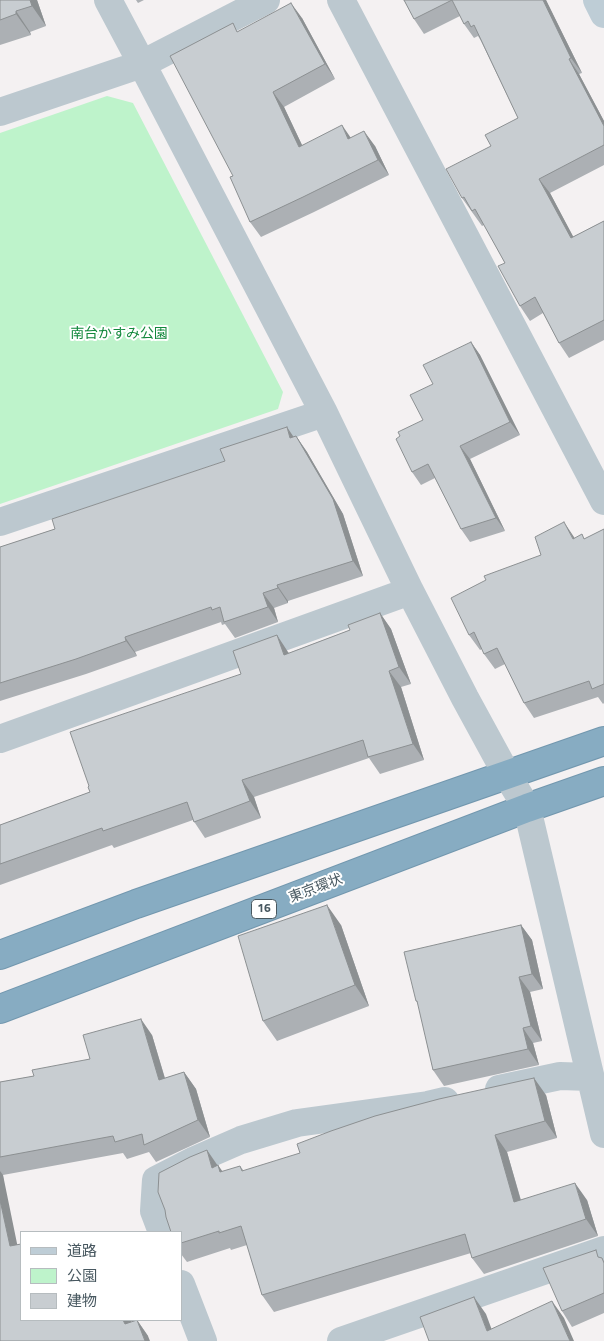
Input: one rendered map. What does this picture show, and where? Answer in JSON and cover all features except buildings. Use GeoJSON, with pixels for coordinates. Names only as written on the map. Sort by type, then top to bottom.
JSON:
{"type":"FeatureCollection","features":[{"type":"Feature","properties":{"kind":"highway"},"geometry":{"type":"LineString","coordinates":[[0,955],[136,904],[604,741]]}},
{"type":"Feature","properties":{"kind":"highway","name":"東京環状"},"geometry":{"type":"LineString","coordinates":[[0,1009],[527,808],[604,781]]}},
{"type":"Feature","properties":{"kind":"street"},"geometry":{"type":"LineString","coordinates":[[108,0],[324,413],[465,698],[527,808],[604,1134]]}},
{"type":"Feature","properties":{"kind":"street"},"geometry":{"type":"LineString","coordinates":[[0,112],[142,64],[266,0]]}},
{"type":"Feature","properties":{"kind":"street"},"geometry":{"type":"LineString","coordinates":[[341,0],[604,501]]}},
{"type":"Feature","properties":{"kind":"street"},"geometry":{"type":"LineString","coordinates":[[597,0],[604,14]]}},
{"type":"Feature","properties":{"kind":"street"},"geometry":{"type":"LineString","coordinates":[[0,522],[324,413]]}},
{"type":"Feature","properties":{"kind":"street"},"geometry":{"type":"LineString","coordinates":[[0,739],[410,590]]}},
{"type":"Feature","properties":{"kind":"street"},"geometry":{"type":"LineString","coordinates":[[162,1231],[154,1211],[156,1180],[241,1140],[297,1123],[428,1105],[560,1076],[590,1077]]}},
{"type":"Feature","properties":{"kind":"street"},"geometry":{"type":"LineString","coordinates":[[341,1341],[604,1250]]}},
{"type":"Feature","properties":{"kind":"street"},"geometry":{"type":"LineString","coordinates":[[182,1287],[203,1341]]}},
{"type":"Feature","properties":{"kind":"green space","name":"南台かすみ公園"},"geometry":{"type":"Polygon","coordinates":[[[107,96],[133,103],[283,392],[278,409],[0,504],[0,133],[107,96]]]}}]}
